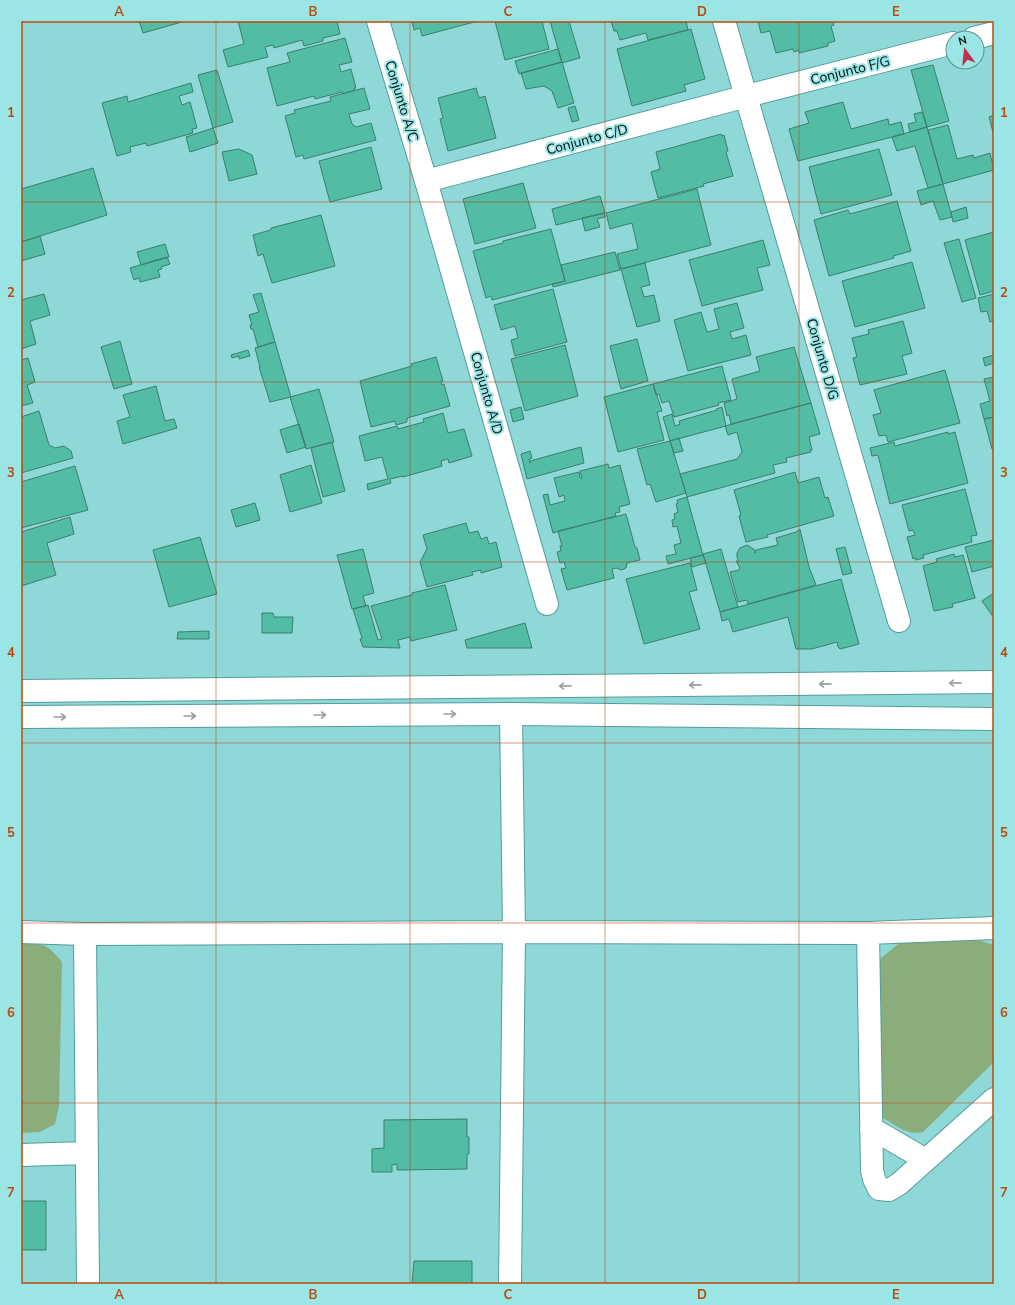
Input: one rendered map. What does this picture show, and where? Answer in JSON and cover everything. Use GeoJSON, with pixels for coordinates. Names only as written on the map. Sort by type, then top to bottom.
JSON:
{"type":"FeatureCollection","features":[{"type":"Feature","properties":{"kind":"street","name":"Conjunto A/C"},"geometry":{"type":"LineString","coordinates":[[378,21],[426,181]]}},
{"type":"Feature","properties":{"kind":"street","name":"Conjunto D/G"},"geometry":{"type":"LineString","coordinates":[[724,21],[899,621]]}},
{"type":"Feature","properties":{"kind":"street","name":"Conjunto F/G"},"geometry":{"type":"LineString","coordinates":[[747,96],[945,45]]}},
{"type":"Feature","properties":{"kind":"street","name":"Conjunto C/D"},"geometry":{"type":"LineString","coordinates":[[426,181],[747,96]]}},
{"type":"Feature","properties":{"kind":"street","name":"Conjunto A/D"},"geometry":{"type":"LineString","coordinates":[[426,181],[548,604]]}},
{"type":"Feature","properties":{"kind":"street"},"geometry":{"type":"LineString","coordinates":[[21,691],[994,682]]}},
{"type":"Feature","properties":{"kind":"street"},"geometry":{"type":"LineString","coordinates":[[21,717],[511,714],[994,719]]}},
{"type":"Feature","properties":{"kind":"street"},"geometry":{"type":"LineString","coordinates":[[510,1284],[514,932],[511,714]]}},
{"type":"Feature","properties":{"kind":"street"},"geometry":{"type":"LineString","coordinates":[[21,932],[85,934],[514,932],[868,933],[994,928]]}},
{"type":"Feature","properties":{"kind":"street"},"geometry":{"type":"LineString","coordinates":[[868,933],[872,1170],[874,1179],[879,1189],[889,1190],[899,1184],[994,1099]]}},
{"type":"Feature","properties":{"kind":"street"},"geometry":{"type":"LineString","coordinates":[[85,934],[88,1284]]}},
{"type":"Feature","properties":{"kind":"street"},"geometry":{"type":"LineString","coordinates":[[871,1128],[926,1160]]}},
{"type":"Feature","properties":{"kind":"street"},"geometry":{"type":"LineString","coordinates":[[21,1155],[87,1153]]}},
{"type":"Feature","properties":{"kind":"green space"},"geometry":{"type":"Polygon","coordinates":[[[902,941],[981,941],[994,945],[994,1062],[923,1132],[917,1133],[902,1129],[882,1117],[877,968],[881,958],[902,941]]]}},
{"type":"Feature","properties":{"kind":"green space"},"geometry":{"type":"Polygon","coordinates":[[[21,944],[35,944],[44,946],[52,951],[62,962],[59,1106],[55,1124],[40,1132],[21,1133],[21,944]]]}},
{"type":"Feature","properties":{"kind":"building"},"geometry":{"type":"Polygon","coordinates":[[[139,21],[182,21],[182,22],[143,33],[139,21]]]}},
{"type":"Feature","properties":{"kind":"building"},"geometry":{"type":"Polygon","coordinates":[[[238,21],[337,21],[340,34],[323,38],[323,41],[304,46],[302,40],[274,48],[273,45],[265,47],[268,57],[228,67],[223,50],[244,44],[238,21]]]}},
{"type":"Feature","properties":{"kind":"building"},"geometry":{"type":"Polygon","coordinates":[[[412,21],[478,21],[422,36],[420,28],[414,30],[412,21]]]}},
{"type":"Feature","properties":{"kind":"building"},"geometry":{"type":"Polygon","coordinates":[[[495,21],[542,21],[549,49],[505,60],[495,21]]]}},
{"type":"Feature","properties":{"kind":"building"},"geometry":{"type":"Polygon","coordinates":[[[550,21],[569,21],[580,58],[562,63],[550,21]]]}},
{"type":"Feature","properties":{"kind":"building"},"geometry":{"type":"Polygon","coordinates":[[[611,21],[686,21],[688,30],[648,40],[646,33],[620,40],[617,31],[614,31],[611,21]]]}},
{"type":"Feature","properties":{"kind":"building"},"geometry":{"type":"Polygon","coordinates":[[[758,21],[833,21],[834,25],[831,26],[835,41],[828,43],[828,46],[799,53],[799,50],[794,52],[793,49],[776,53],[770,31],[761,33],[758,21]]]}},
{"type":"Feature","properties":{"kind":"building"},"geometry":{"type":"Polygon","coordinates":[[[691,29],[705,79],[684,85],[686,91],[632,106],[617,49],[691,29]]]}},
{"type":"Feature","properties":{"kind":"building"},"geometry":{"type":"Polygon","coordinates":[[[345,38],[352,62],[339,65],[341,72],[351,69],[356,88],[354,88],[355,90],[343,94],[342,92],[315,99],[314,96],[277,106],[267,68],[290,62],[287,53],[345,38]]]}},
{"type":"Feature","properties":{"kind":"building"},"geometry":{"type":"Polygon","coordinates":[[[558,49],[562,62],[519,74],[515,61],[558,49]]]}},
{"type":"Feature","properties":{"kind":"building"},"geometry":{"type":"Polygon","coordinates":[[[562,62],[574,103],[558,108],[552,91],[544,86],[526,89],[521,73],[562,62]]]}},
{"type":"Feature","properties":{"kind":"building"},"geometry":{"type":"Polygon","coordinates":[[[933,65],[949,121],[927,127],[911,70],[933,65]]]}},
{"type":"Feature","properties":{"kind":"building"},"geometry":{"type":"Polygon","coordinates":[[[217,70],[233,122],[213,128],[198,75],[217,70]]]}},
{"type":"Feature","properties":{"kind":"building"},"geometry":{"type":"Polygon","coordinates":[[[191,83],[193,92],[179,96],[182,105],[190,102],[197,128],[192,129],[193,133],[147,146],[146,143],[130,147],[131,152],[117,156],[102,103],[127,96],[128,102],[191,83]]]}},
{"type":"Feature","properties":{"kind":"building"},"geometry":{"type":"Polygon","coordinates":[[[364,88],[370,109],[349,114],[352,124],[356,127],[371,123],[376,140],[304,159],[303,155],[296,157],[285,116],[295,113],[294,110],[331,101],[330,97],[364,88]]]}},
{"type":"Feature","properties":{"kind":"building"},"geometry":{"type":"Polygon","coordinates":[[[476,88],[479,98],[485,96],[496,138],[448,151],[440,119],[443,118],[438,98],[476,88]]]}},
{"type":"Feature","properties":{"kind":"building"},"geometry":{"type":"Polygon","coordinates":[[[843,102],[851,129],[888,119],[889,125],[901,122],[904,134],[798,161],[789,129],[809,123],[805,112],[843,102]]]}},
{"type":"Feature","properties":{"kind":"building"},"geometry":{"type":"Polygon","coordinates":[[[575,106],[579,120],[572,122],[568,108],[575,106]]]}},
{"type":"Feature","properties":{"kind":"building"},"geometry":{"type":"Polygon","coordinates":[[[922,112],[927,127],[910,132],[908,124],[916,122],[914,114],[922,112]]]}},
{"type":"Feature","properties":{"kind":"building"},"geometry":{"type":"Polygon","coordinates":[[[994,115],[994,136],[989,117],[994,115]]]}},
{"type":"Feature","properties":{"kind":"building"},"geometry":{"type":"Polygon","coordinates":[[[948,125],[957,159],[973,155],[974,158],[990,153],[994,170],[943,184],[928,130],[948,125]]]}},
{"type":"Feature","properties":{"kind":"building"},"geometry":{"type":"Polygon","coordinates":[[[927,127],[943,184],[928,188],[915,146],[897,151],[892,137],[927,127]]]}},
{"type":"Feature","properties":{"kind":"building"},"geometry":{"type":"Polygon","coordinates":[[[213,128],[218,143],[190,152],[186,137],[213,128]]]}},
{"type":"Feature","properties":{"kind":"building"},"geometry":{"type":"Polygon","coordinates":[[[721,134],[722,136],[724,135],[728,151],[726,152],[733,176],[703,184],[704,186],[658,198],[651,172],[660,169],[656,152],[721,134]]]}},
{"type":"Feature","properties":{"kind":"building"},"geometry":{"type":"Polygon","coordinates":[[[371,147],[382,189],[330,202],[319,161],[371,147]]]}},
{"type":"Feature","properties":{"kind":"building"},"geometry":{"type":"Polygon","coordinates":[[[239,149],[252,155],[257,174],[229,181],[222,152],[239,149]]]}},
{"type":"Feature","properties":{"kind":"building"},"geometry":{"type":"Polygon","coordinates":[[[879,149],[892,195],[821,214],[809,167],[879,149]]]}},
{"type":"Feature","properties":{"kind":"building"},"geometry":{"type":"Polygon","coordinates":[[[93,168],[107,215],[21,242],[21,189],[93,168]]]}},
{"type":"Feature","properties":{"kind":"building"},"geometry":{"type":"Polygon","coordinates":[[[523,183],[536,228],[475,244],[463,199],[523,183]]]}},
{"type":"Feature","properties":{"kind":"building"},"geometry":{"type":"Polygon","coordinates":[[[943,184],[952,217],[940,220],[933,201],[921,205],[917,191],[943,184]]]}},
{"type":"Feature","properties":{"kind":"building"},"geometry":{"type":"Polygon","coordinates":[[[697,189],[711,245],[621,269],[617,254],[638,249],[632,223],[610,229],[606,213],[697,189]]]}},
{"type":"Feature","properties":{"kind":"building"},"geometry":{"type":"Polygon","coordinates":[[[600,196],[605,213],[556,225],[552,209],[600,196]]]}},
{"type":"Feature","properties":{"kind":"building"},"geometry":{"type":"Polygon","coordinates":[[[897,201],[911,251],[893,256],[894,258],[829,276],[814,220],[848,210],[850,214],[897,201]]]}},
{"type":"Feature","properties":{"kind":"building"},"geometry":{"type":"Polygon","coordinates":[[[966,207],[968,218],[953,222],[951,212],[966,207]]]}},
{"type":"Feature","properties":{"kind":"building"},"geometry":{"type":"Polygon","coordinates":[[[604,213],[605,217],[597,219],[600,227],[585,231],[582,218],[604,213]]]}},
{"type":"Feature","properties":{"kind":"building"},"geometry":{"type":"Polygon","coordinates":[[[321,215],[335,266],[272,283],[263,254],[258,256],[253,235],[271,230],[271,228],[321,215]]]}},
{"type":"Feature","properties":{"kind":"building"},"geometry":{"type":"Polygon","coordinates":[[[551,229],[565,281],[492,300],[491,296],[486,298],[473,251],[503,243],[503,241],[551,229]]]}},
{"type":"Feature","properties":{"kind":"building"},"geometry":{"type":"Polygon","coordinates":[[[994,232],[994,291],[980,295],[965,240],[994,232]]]}},
{"type":"Feature","properties":{"kind":"building"},"geometry":{"type":"Polygon","coordinates":[[[40,236],[45,254],[21,261],[21,242],[40,236]]]}},
{"type":"Feature","properties":{"kind":"building"},"geometry":{"type":"Polygon","coordinates":[[[959,239],[976,298],[962,302],[944,243],[959,239]]]}},
{"type":"Feature","properties":{"kind":"building"},"geometry":{"type":"Polygon","coordinates":[[[763,240],[770,265],[757,268],[763,290],[702,306],[689,260],[763,240]]]}},
{"type":"Feature","properties":{"kind":"building"},"geometry":{"type":"Polygon","coordinates":[[[165,244],[169,257],[141,265],[137,252],[165,244]]]}},
{"type":"Feature","properties":{"kind":"building"},"geometry":{"type":"Polygon","coordinates":[[[615,252],[620,270],[553,287],[552,284],[565,281],[561,265],[615,252]]]}},
{"type":"Feature","properties":{"kind":"building"},"geometry":{"type":"Polygon","coordinates":[[[167,257],[170,264],[161,267],[162,269],[158,270],[160,277],[140,282],[139,278],[134,280],[130,268],[167,257]]]}},
{"type":"Feature","properties":{"kind":"building"},"geometry":{"type":"Polygon","coordinates":[[[912,262],[925,308],[855,327],[842,281],[912,262]]]}},
{"type":"Feature","properties":{"kind":"building"},"geometry":{"type":"Polygon","coordinates":[[[645,263],[650,285],[641,287],[644,297],[654,295],[660,321],[637,327],[621,269],[645,263]]]}},
{"type":"Feature","properties":{"kind":"building"},"geometry":{"type":"Polygon","coordinates":[[[553,289],[567,342],[515,356],[511,340],[518,338],[515,326],[501,330],[494,305],[553,289]]]}},
{"type":"Feature","properties":{"kind":"building"},"geometry":{"type":"Polygon","coordinates":[[[261,293],[275,342],[258,347],[253,329],[251,329],[250,325],[252,325],[249,315],[259,312],[253,295],[261,293]]]}},
{"type":"Feature","properties":{"kind":"building"},"geometry":{"type":"Polygon","coordinates":[[[44,294],[50,315],[30,321],[36,344],[21,349],[21,300],[44,294]]]}},
{"type":"Feature","properties":{"kind":"building"},"geometry":{"type":"Polygon","coordinates":[[[994,294],[994,321],[990,322],[987,311],[981,312],[978,298],[994,294]]]}},
{"type":"Feature","properties":{"kind":"building"},"geometry":{"type":"Polygon","coordinates":[[[737,303],[744,328],[730,332],[732,339],[746,335],[751,355],[688,371],[674,320],[701,312],[707,332],[719,329],[714,309],[737,303]]]}},
{"type":"Feature","properties":{"kind":"building"},"geometry":{"type":"Polygon","coordinates":[[[903,321],[912,353],[902,356],[907,374],[860,385],[853,358],[857,357],[852,338],[869,334],[868,330],[903,321]]]}},
{"type":"Feature","properties":{"kind":"building"},"geometry":{"type":"Polygon","coordinates":[[[637,339],[648,381],[621,389],[610,346],[637,339]]]}},
{"type":"Feature","properties":{"kind":"building"},"geometry":{"type":"Polygon","coordinates":[[[120,341],[132,384],[114,389],[101,347],[120,341]]]}},
{"type":"Feature","properties":{"kind":"building"},"geometry":{"type":"Polygon","coordinates":[[[275,342],[291,397],[270,402],[259,367],[255,348],[275,342]]]}},
{"type":"Feature","properties":{"kind":"building"},"geometry":{"type":"Polygon","coordinates":[[[565,345],[578,396],[525,411],[511,359],[565,345]]]}},
{"type":"Feature","properties":{"kind":"building"},"geometry":{"type":"Polygon","coordinates":[[[794,347],[811,403],[731,424],[729,415],[727,416],[724,403],[737,399],[732,379],[760,371],[756,357],[794,347]]]}},
{"type":"Feature","properties":{"kind":"building"},"geometry":{"type":"Polygon","coordinates":[[[248,350],[250,356],[239,359],[239,356],[232,358],[231,355],[248,350]]]}},
{"type":"Feature","properties":{"kind":"building"},"geometry":{"type":"Polygon","coordinates":[[[994,355],[994,363],[985,366],[983,358],[994,355]]]}},
{"type":"Feature","properties":{"kind":"building"},"geometry":{"type":"Polygon","coordinates":[[[436,357],[443,381],[441,381],[442,385],[444,384],[450,406],[407,418],[407,422],[396,425],[395,421],[371,427],[360,381],[412,366],[411,364],[436,357]]]}},
{"type":"Feature","properties":{"kind":"building"},"geometry":{"type":"Polygon","coordinates":[[[28,358],[35,382],[27,385],[33,403],[21,406],[21,360],[28,358]]]}},
{"type":"Feature","properties":{"kind":"building"},"geometry":{"type":"Polygon","coordinates":[[[722,366],[731,400],[718,403],[719,405],[674,417],[669,401],[662,403],[659,394],[656,395],[653,384],[722,366]]]}},
{"type":"Feature","properties":{"kind":"building"},"geometry":{"type":"Polygon","coordinates":[[[945,370],[960,423],[888,442],[886,435],[879,436],[873,415],[881,413],[874,390],[945,370]]]}},
{"type":"Feature","properties":{"kind":"building"},"geometry":{"type":"Polygon","coordinates":[[[994,377],[994,417],[984,419],[980,404],[990,401],[984,379],[994,377]]]}},
{"type":"Feature","properties":{"kind":"building"},"geometry":{"type":"Polygon","coordinates":[[[653,384],[662,411],[657,412],[664,440],[618,452],[604,397],[653,384]]]}},
{"type":"Feature","properties":{"kind":"building"},"geometry":{"type":"Polygon","coordinates":[[[156,386],[165,421],[174,419],[177,428],[123,444],[117,421],[130,417],[123,395],[156,386]]]}},
{"type":"Feature","properties":{"kind":"building"},"geometry":{"type":"Polygon","coordinates":[[[319,389],[334,442],[306,449],[290,397],[319,389]]]}},
{"type":"Feature","properties":{"kind":"building"},"geometry":{"type":"Polygon","coordinates":[[[811,403],[820,434],[809,437],[812,450],[810,450],[811,452],[786,458],[787,462],[773,465],[775,473],[687,497],[680,474],[737,459],[742,452],[737,432],[728,435],[725,426],[811,403]]]}},
{"type":"Feature","properties":{"kind":"building"},"geometry":{"type":"Polygon","coordinates":[[[521,407],[524,419],[513,422],[510,410],[521,407]]]}},
{"type":"Feature","properties":{"kind":"building"},"geometry":{"type":"Polygon","coordinates":[[[722,407],[726,426],[670,441],[663,417],[672,414],[675,426],[680,424],[679,421],[717,410],[716,409],[722,407]]]}},
{"type":"Feature","properties":{"kind":"building"},"geometry":{"type":"Polygon","coordinates":[[[39,411],[49,445],[55,448],[64,446],[71,451],[73,458],[21,473],[21,417],[39,411]]]}},
{"type":"Feature","properties":{"kind":"building"},"geometry":{"type":"Polygon","coordinates":[[[443,413],[448,433],[464,429],[472,456],[449,463],[448,459],[441,461],[442,466],[403,477],[390,479],[391,483],[368,490],[367,484],[388,479],[382,457],[365,461],[359,436],[397,426],[398,429],[424,422],[423,419],[443,413]]]}},
{"type":"Feature","properties":{"kind":"building"},"geometry":{"type":"Polygon","coordinates":[[[994,417],[994,449],[992,449],[984,419],[994,417]]]}},
{"type":"Feature","properties":{"kind":"building"},"geometry":{"type":"Polygon","coordinates":[[[299,424],[306,447],[287,453],[280,430],[299,424]]]}},
{"type":"Feature","properties":{"kind":"building"},"geometry":{"type":"Polygon","coordinates":[[[948,432],[948,434],[955,432],[968,483],[890,504],[878,455],[872,456],[870,448],[894,442],[895,446],[948,432]]]}},
{"type":"Feature","properties":{"kind":"building"},"geometry":{"type":"Polygon","coordinates":[[[679,438],[683,451],[674,453],[670,441],[679,438]]]}},
{"type":"Feature","properties":{"kind":"building"},"geometry":{"type":"Polygon","coordinates":[[[670,441],[686,493],[656,502],[650,484],[647,485],[637,449],[670,441]]]}},
{"type":"Feature","properties":{"kind":"building"},"geometry":{"type":"Polygon","coordinates":[[[332,442],[345,491],[323,497],[311,448],[332,442]]]}},
{"type":"Feature","properties":{"kind":"building"},"geometry":{"type":"Polygon","coordinates":[[[581,447],[584,463],[527,479],[521,454],[530,451],[532,458],[529,459],[530,463],[530,461],[581,447]]]}},
{"type":"Feature","properties":{"kind":"building"},"geometry":{"type":"Polygon","coordinates":[[[608,464],[609,468],[620,465],[630,504],[619,507],[620,512],[615,513],[616,516],[553,533],[543,495],[548,494],[550,505],[565,501],[564,495],[559,497],[554,478],[579,472],[580,478],[582,478],[580,471],[608,464]]]}},
{"type":"Feature","properties":{"kind":"building"},"geometry":{"type":"Polygon","coordinates":[[[311,465],[322,503],[290,512],[280,475],[311,465]]]}},
{"type":"Feature","properties":{"kind":"building"},"geometry":{"type":"Polygon","coordinates":[[[75,466],[88,510],[21,528],[21,482],[75,466]]]}},
{"type":"Feature","properties":{"kind":"building"},"geometry":{"type":"Polygon","coordinates":[[[795,472],[798,483],[819,477],[825,498],[828,497],[834,516],[767,535],[768,537],[746,542],[734,490],[795,472]]]}},
{"type":"Feature","properties":{"kind":"building"},"geometry":{"type":"Polygon","coordinates":[[[965,489],[977,535],[971,536],[972,542],[923,555],[924,558],[916,560],[916,558],[913,559],[907,537],[915,535],[913,530],[909,531],[902,505],[965,489]]]}},
{"type":"Feature","properties":{"kind":"building"},"geometry":{"type":"Polygon","coordinates":[[[687,497],[703,555],[668,564],[666,556],[676,554],[674,545],[681,543],[677,526],[673,527],[672,520],[675,519],[674,514],[678,512],[676,504],[678,503],[677,500],[687,497]]]}},
{"type":"Feature","properties":{"kind":"building"},"geometry":{"type":"Polygon","coordinates":[[[255,503],[260,520],[236,527],[231,510],[255,503]]]}},
{"type":"Feature","properties":{"kind":"building"},"geometry":{"type":"Polygon","coordinates":[[[626,514],[640,560],[627,563],[626,568],[621,570],[617,568],[612,569],[614,578],[567,590],[561,569],[566,568],[564,562],[560,563],[557,552],[561,551],[560,546],[562,546],[558,531],[626,514]]]}},
{"type":"Feature","properties":{"kind":"building"},"geometry":{"type":"Polygon","coordinates":[[[70,517],[74,534],[47,543],[56,575],[21,586],[21,532],[70,517]]]}},
{"type":"Feature","properties":{"kind":"building"},"geometry":{"type":"Polygon","coordinates":[[[466,523],[469,533],[478,531],[481,539],[487,537],[489,544],[496,542],[502,567],[481,573],[481,570],[472,572],[473,575],[427,587],[420,562],[427,549],[423,535],[466,523]]]}},
{"type":"Feature","properties":{"kind":"building"},"geometry":{"type":"Polygon","coordinates":[[[800,529],[809,567],[816,585],[748,604],[747,600],[738,602],[730,572],[739,570],[740,568],[736,561],[739,561],[737,558],[737,553],[740,548],[747,545],[755,550],[755,553],[756,550],[778,545],[776,538],[796,532],[800,529]]]}},
{"type":"Feature","properties":{"kind":"building"},"geometry":{"type":"Polygon","coordinates":[[[200,537],[217,594],[169,607],[153,550],[200,537]]]}},
{"type":"Feature","properties":{"kind":"building"},"geometry":{"type":"Polygon","coordinates":[[[994,540],[994,566],[972,572],[965,547],[994,540]]]}},
{"type":"Feature","properties":{"kind":"building"},"geometry":{"type":"Polygon","coordinates":[[[845,547],[852,573],[843,575],[836,549],[845,547]]]}},
{"type":"Feature","properties":{"kind":"building"},"geometry":{"type":"Polygon","coordinates":[[[363,549],[374,593],[363,596],[366,606],[352,609],[337,555],[363,549]]]}},
{"type":"Feature","properties":{"kind":"building"},"geometry":{"type":"Polygon","coordinates":[[[721,549],[738,607],[720,612],[703,554],[721,549]]]}},
{"type":"Feature","properties":{"kind":"building"},"geometry":{"type":"Polygon","coordinates":[[[954,554],[955,557],[963,555],[975,598],[952,604],[953,607],[934,611],[923,566],[937,562],[936,559],[954,554]]]}},
{"type":"Feature","properties":{"kind":"building"},"geometry":{"type":"Polygon","coordinates":[[[703,555],[706,563],[692,567],[690,558],[703,555]]]}},
{"type":"Feature","properties":{"kind":"building"},"geometry":{"type":"Polygon","coordinates":[[[690,563],[697,590],[689,592],[700,629],[644,644],[626,579],[690,563]]]}},
{"type":"Feature","properties":{"kind":"building"},"geometry":{"type":"Polygon","coordinates":[[[841,579],[859,644],[840,649],[837,642],[812,649],[796,649],[788,617],[733,632],[729,619],[722,621],[720,612],[841,579]]]}},
{"type":"Feature","properties":{"kind":"building"},"geometry":{"type":"Polygon","coordinates":[[[445,585],[457,630],[411,641],[410,637],[398,640],[400,648],[363,647],[360,639],[362,638],[353,609],[368,605],[378,640],[382,639],[371,606],[412,595],[412,593],[445,585]]]}},
{"type":"Feature","properties":{"kind":"building"},"geometry":{"type":"Polygon","coordinates":[[[994,593],[994,618],[982,601],[994,593]]]}},
{"type":"Feature","properties":{"kind":"building"},"geometry":{"type":"Polygon","coordinates":[[[262,613],[273,613],[274,617],[293,617],[292,633],[262,633],[262,613]]]}},
{"type":"Feature","properties":{"kind":"building"},"geometry":{"type":"Polygon","coordinates":[[[525,623],[532,648],[467,648],[465,640],[525,623]]]}},
{"type":"Feature","properties":{"kind":"building"},"geometry":{"type":"Polygon","coordinates":[[[209,631],[209,639],[177,639],[178,632],[209,631]]]}},
{"type":"Feature","properties":{"kind":"building"},"geometry":{"type":"Polygon","coordinates":[[[467,1119],[469,1154],[467,1154],[467,1169],[397,1170],[397,1164],[392,1165],[392,1172],[372,1172],[372,1149],[384,1148],[384,1120],[467,1119]]]}},
{"type":"Feature","properties":{"kind":"building"},"geometry":{"type":"Polygon","coordinates":[[[21,1201],[46,1201],[46,1250],[21,1250],[21,1201]]]}},
{"type":"Feature","properties":{"kind":"building"},"geometry":{"type":"Polygon","coordinates":[[[414,1261],[472,1261],[472,1284],[412,1284],[414,1261]]]}}]}
